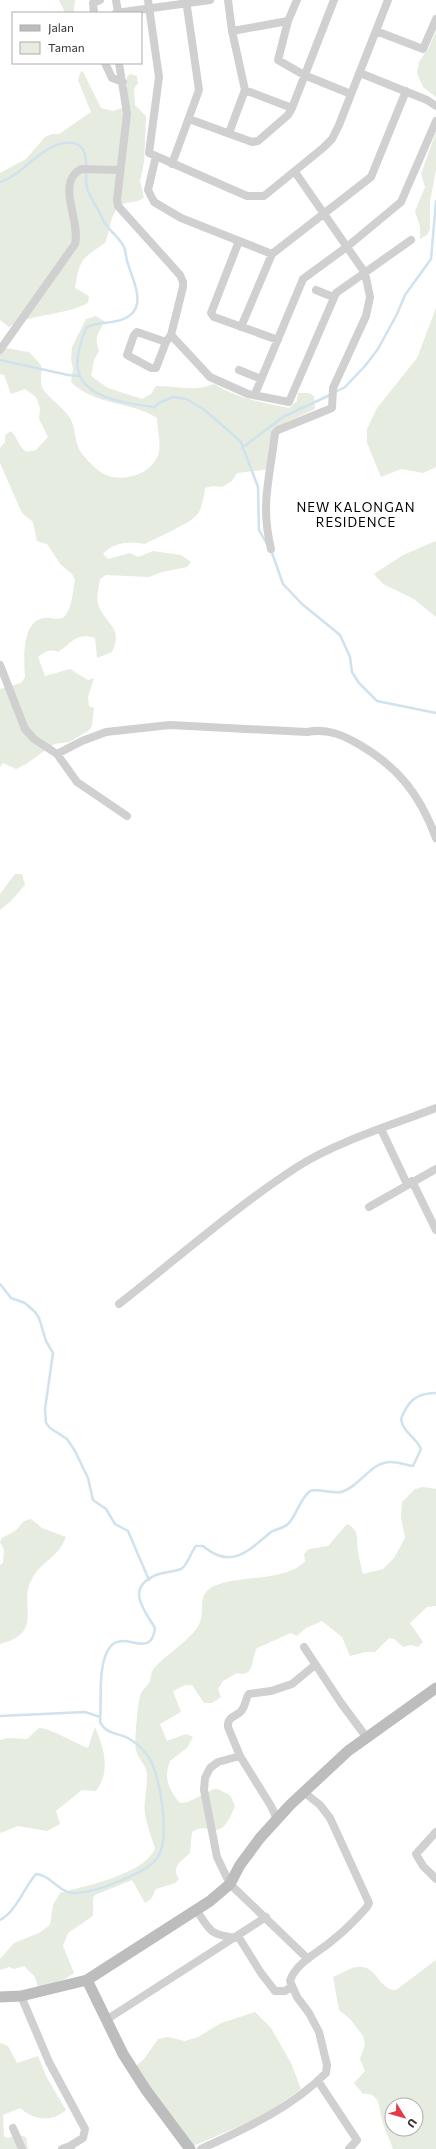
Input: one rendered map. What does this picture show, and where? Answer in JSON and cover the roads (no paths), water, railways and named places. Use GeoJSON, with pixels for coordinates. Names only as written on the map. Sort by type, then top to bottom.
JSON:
{"type":"FeatureCollection","features":[{"type":"Feature","properties":{"kind":"street"},"geometry":{"type":"LineString","coordinates":[[94,12],[93,3],[100,0]]}},
{"type":"Feature","properties":{"kind":"street"},"geometry":{"type":"LineString","coordinates":[[116,0],[117,12],[148,4],[210,0]]}},
{"type":"Feature","properties":{"kind":"street"},"geometry":{"type":"LineString","coordinates":[[228,0],[232,31],[245,90],[229,133]]}},
{"type":"Feature","properties":{"kind":"street"},"geometry":{"type":"LineString","coordinates":[[297,0],[288,21],[278,60],[304,75],[351,94]]}},
{"type":"Feature","properties":{"kind":"street"},"geometry":{"type":"LineString","coordinates":[[190,119],[256,142],[283,120],[292,108],[334,0]]}},
{"type":"Feature","properties":{"kind":"street"},"geometry":{"type":"LineString","coordinates":[[148,4],[159,77],[148,151],[172,164],[247,196],[256,198],[264,196],[295,172],[332,139],[360,73],[388,0]]}},
{"type":"Feature","properties":{"kind":"street"},"geometry":{"type":"LineString","coordinates":[[172,164],[190,119],[200,83],[186,1]]}},
{"type":"Feature","properties":{"kind":"street"},"geometry":{"type":"LineString","coordinates":[[376,31],[423,48],[436,19]]}},
{"type":"Feature","properties":{"kind":"street"},"geometry":{"type":"LineString","coordinates":[[232,31],[288,21]]}},
{"type":"Feature","properties":{"kind":"street"},"geometry":{"type":"LineString","coordinates":[[105,64],[112,78],[123,82]]}},
{"type":"Feature","properties":{"kind":"street"},"geometry":{"type":"LineString","coordinates":[[119,64],[127,114],[117,200],[118,206],[180,275],[183,282],[168,338],[156,368],[151,368],[127,355],[134,335],[137,332],[168,338],[210,378],[248,394],[255,394],[286,402],[291,399],[336,293],[411,240]]}},
{"type":"Feature","properties":{"kind":"street"},"geometry":{"type":"LineString","coordinates":[[360,73],[428,100],[436,106]]}},
{"type":"Feature","properties":{"kind":"street"},"geometry":{"type":"LineString","coordinates":[[245,90],[292,108]]}},
{"type":"Feature","properties":{"kind":"street"},"geometry":{"type":"LineString","coordinates":[[242,327],[272,254],[371,177],[406,91]]}},
{"type":"Feature","properties":{"kind":"street"},"geometry":{"type":"LineString","coordinates":[[255,394],[302,279],[348,246],[401,202],[436,121]]}},
{"type":"Feature","properties":{"kind":"street"},"geometry":{"type":"LineString","coordinates":[[156,156],[148,190],[154,202],[181,218],[272,254]]}},
{"type":"Feature","properties":{"kind":"street"},"geometry":{"type":"LineString","coordinates":[[0,350],[75,244],[78,235],[69,195],[69,182],[85,169],[107,171],[120,170]]}},
{"type":"Feature","properties":{"kind":"street"},"geometry":{"type":"LineString","coordinates":[[271,549],[266,527],[265,510],[275,433],[278,430],[332,408],[333,388],[369,306],[370,297],[366,273],[348,246],[323,214],[295,172]]}},
{"type":"Feature","properties":{"kind":"street"},"geometry":{"type":"LineString","coordinates":[[239,241],[211,313],[214,317],[278,340]]}},
{"type":"Feature","properties":{"kind":"street"},"geometry":{"type":"LineString","coordinates":[[316,290],[333,297]]}},
{"type":"Feature","properties":{"kind":"street"},"geometry":{"type":"LineString","coordinates":[[239,370],[261,379]]}},
{"type":"Feature","properties":{"kind":"street"},"geometry":{"type":"LineString","coordinates":[[0,665],[25,729],[34,739],[56,754],[77,782],[127,816]]}},
{"type":"Feature","properties":{"kind":"street"},"geometry":{"type":"LineString","coordinates":[[56,754],[82,741],[106,732],[170,725],[241,727],[307,732],[319,730],[333,733],[349,739],[376,754],[402,777],[427,815],[436,838]]}},
{"type":"Feature","properties":{"kind":"street"},"geometry":{"type":"LineString","coordinates":[[119,1304],[247,1202],[297,1168],[341,1145],[436,1108]]}},
{"type":"Feature","properties":{"kind":"street"},"geometry":{"type":"LineString","coordinates":[[381,1129],[436,1230]]}},
{"type":"Feature","properties":{"kind":"street"},"geometry":{"type":"LineString","coordinates":[[369,1207],[436,1169]]}},
{"type":"Feature","properties":{"kind":"street"},"geometry":{"type":"LineString","coordinates":[[304,1647],[341,1703],[367,1738]]}},
{"type":"Feature","properties":{"kind":"street"},"geometry":{"type":"LineString","coordinates":[[277,1819],[271,1806],[240,1756],[228,1725],[233,1715],[242,1711],[247,1696],[252,1693],[271,1691],[292,1684],[316,1665]]}},
{"type":"Feature","properties":{"kind":"street"},"geometry":{"type":"LineString","coordinates":[[0,1997],[21,1996],[87,1980],[196,1910],[230,1884],[240,1865],[260,1838],[277,1819],[348,1751],[436,1688]]}},
{"type":"Feature","properties":{"kind":"street"},"geometry":{"type":"LineString","coordinates":[[240,1756],[218,1762],[210,1768],[205,1778],[204,1790],[210,1811],[215,1847],[230,1884],[308,1959]]}},
{"type":"Feature","properties":{"kind":"street"},"geometry":{"type":"LineString","coordinates":[[201,2149],[261,2121],[300,2098],[326,2074],[327,2068],[319,2032],[291,1987],[291,1976],[308,1959],[334,1940],[369,1903],[330,1818],[320,1805],[305,1793]]}},
{"type":"Feature","properties":{"kind":"street"},"geometry":{"type":"LineString","coordinates":[[436,1832],[416,1854],[423,1866],[436,1879]]}},
{"type":"Feature","properties":{"kind":"street"},"geometry":{"type":"LineString","coordinates":[[196,1910],[208,1929],[215,1935],[237,1937]]}},
{"type":"Feature","properties":{"kind":"street"},"geometry":{"type":"LineString","coordinates":[[106,2020],[266,1917]]}},
{"type":"Feature","properties":{"kind":"street"},"geometry":{"type":"LineString","coordinates":[[237,1937],[275,1991],[284,1991],[291,1987]]}},
{"type":"Feature","properties":{"kind":"street"},"geometry":{"type":"LineString","coordinates":[[87,1980],[123,2054],[146,2090],[190,2149]]}},
{"type":"Feature","properties":{"kind":"street"},"geometry":{"type":"LineString","coordinates":[[21,1996],[49,2062],[85,2130],[84,2138],[68,2148]]}},
{"type":"Feature","properties":{"kind":"street"},"geometry":{"type":"LineString","coordinates":[[318,2081],[357,2140],[349,2149]]}},
{"type":"Feature","properties":{"kind":"street"},"geometry":{"type":"LineString","coordinates":[[12,2128],[22,2149]]}},
{"type":"Feature","properties":{"kind":"waterway"},"geometry":{"type":"LineString","coordinates":[[0,182],[18,172],[44,152],[62,143],[73,143],[79,145],[83,150],[86,164],[86,186],[104,222],[124,247],[127,262],[136,288],[137,300],[134,311],[124,319],[87,327],[79,350],[77,366],[81,378],[89,388],[100,395],[127,403],[155,407],[159,403],[173,397],[187,399],[206,411],[241,442],[258,487],[259,530],[267,544]]}},
{"type":"Feature","properties":{"kind":"waterway"},"geometry":{"type":"LineString","coordinates":[[335,392],[345,387],[365,366],[378,349],[397,314],[405,295],[431,259],[436,201]]}},
{"type":"Feature","properties":{"kind":"waterway"},"geometry":{"type":"LineString","coordinates":[[0,360],[68,375],[79,376]]}},
{"type":"Feature","properties":{"kind":"waterway"},"geometry":{"type":"LineString","coordinates":[[242,448],[283,417],[330,395]]}},
{"type":"Feature","properties":{"kind":"waterway"},"geometry":{"type":"LineString","coordinates":[[271,550],[283,584],[302,604],[340,635],[350,657],[352,672],[359,683],[377,701],[436,713]]}},
{"type":"Feature","properties":{"kind":"waterway"},"geometry":{"type":"LineString","coordinates":[[0,1284],[11,1298],[25,1303],[35,1312],[39,1318],[46,1341],[53,1353],[45,1409],[46,1423],[50,1428],[67,1439],[75,1451],[88,1478],[93,1500],[106,1509],[115,1524],[128,1531],[149,1580]]}},
{"type":"Feature","properties":{"kind":"waterway"},"geometry":{"type":"LineString","coordinates":[[0,1920],[11,1912],[36,1874],[46,1877],[68,1892],[73,1893],[93,1890],[132,1876],[143,1870],[158,1857],[162,1848],[164,1821],[160,1791],[153,1765],[147,1754],[135,1743],[127,1738],[106,1730],[100,1722],[103,1663],[110,1647],[116,1642],[122,1641],[143,1644],[152,1638],[155,1628],[142,1607],[139,1593],[141,1586],[147,1580],[156,1575],[181,1569],[196,1546],[203,1546],[222,1557],[231,1557],[247,1551],[271,1532],[288,1524],[303,1499],[310,1491],[317,1490],[341,1492],[354,1485],[371,1470],[384,1463],[394,1462],[413,1466],[421,1449],[404,1428],[401,1419],[407,1407],[418,1396],[436,1393]]}},
{"type":"Feature","properties":{"kind":"waterway"},"geometry":{"type":"LineString","coordinates":[[0,1716],[85,1712],[100,1717]]}},
{"type":"Feature","properties":{"kind":"district","name":"NEW KALONGAN RESIDENCE"},"geometry":{"type":"Point","coordinates":[356,514]}}]}
